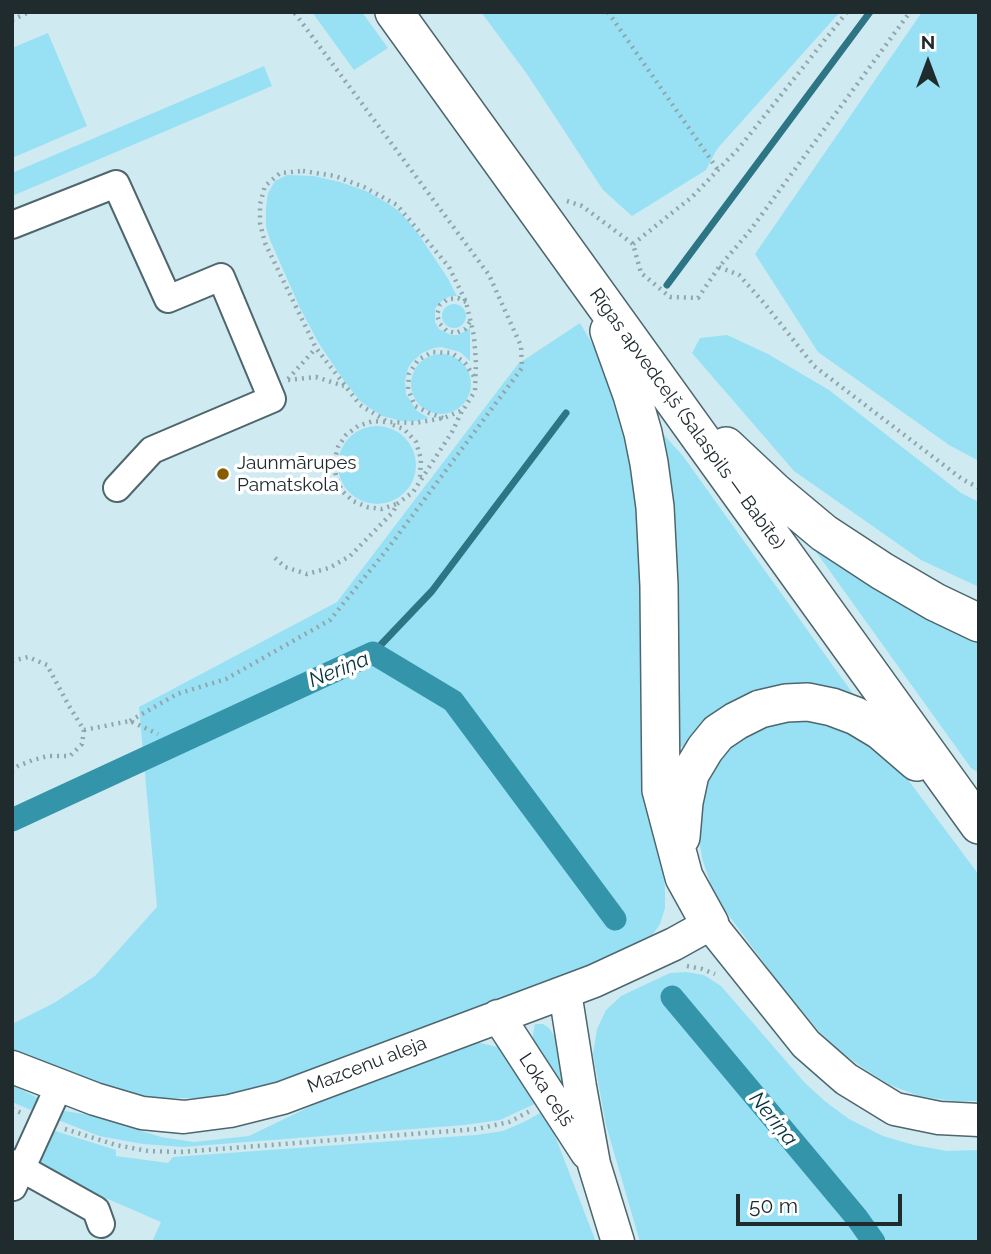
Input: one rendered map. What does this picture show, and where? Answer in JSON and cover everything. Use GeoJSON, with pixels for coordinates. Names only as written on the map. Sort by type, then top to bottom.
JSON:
{"type":"FeatureCollection","features":[{"type":"Feature","properties":{"kind":"highway","name":"Rīgas apvedceļš (Salaspils — Babīte)"},"geometry":{"type":"LineString","coordinates":[[394,12],[969,811]]}},
{"type":"Feature","properties":{"kind":"highway"},"geometry":{"type":"LineString","coordinates":[[594,290],[632,395],[649,463],[655,508],[659,586],[661,790],[684,877],[710,924]]}},
{"type":"Feature","properties":{"kind":"highway"},"geometry":{"type":"LineString","coordinates":[[665,388],[775,492],[824,533],[913,589],[979,623]]}},
{"type":"Feature","properties":{"kind":"highway"},"geometry":{"type":"LineString","coordinates":[[680,859],[684,802],[690,774],[705,749],[718,733],[736,721],[760,709],[786,703],[808,702],[856,716],[881,732],[969,811]]}},
{"type":"Feature","properties":{"kind":"main road","name":"Mazcenu aleja"},"geometry":{"type":"LineString","coordinates":[[12,1067],[95,1099],[142,1113],[184,1117],[230,1111],[282,1098],[565,992],[674,944],[710,924]]}},
{"type":"Feature","properties":{"kind":"main road"},"geometry":{"type":"LineString","coordinates":[[710,924],[806,1044],[846,1079],[895,1109],[939,1118],[979,1120]]}},
{"type":"Feature","properties":{"kind":"main road","name":"Loka ceļš"},"geometry":{"type":"LineString","coordinates":[[565,992],[594,1164],[618,1242]]}},
{"type":"Feature","properties":{"kind":"main road","name":"Loka ceļš"},"geometry":{"type":"LineString","coordinates":[[499,1016],[594,1164]]}},
{"type":"Feature","properties":{"kind":"lane"},"geometry":{"type":"LineString","coordinates":[[12,225],[117,184],[168,299],[221,277],[277,384],[271,399],[152,450],[117,488]]}},
{"type":"Feature","properties":{"kind":"lane"},"geometry":{"type":"LineString","coordinates":[[59,1086],[15,1172],[96,1210],[101,1224]]}},
{"type":"Feature","properties":{"kind":"path"},"geometry":{"type":"LineString","coordinates":[[12,19],[29,12]]}},
{"type":"Feature","properties":{"kind":"path"},"geometry":{"type":"LineString","coordinates":[[84,730],[130,721],[177,694],[226,679],[330,620],[389,547],[522,368],[521,346],[489,275],[294,12]]}},
{"type":"Feature","properties":{"kind":"path"},"geometry":{"type":"LineString","coordinates":[[608,12],[718,170]]}},
{"type":"Feature","properties":{"kind":"path"},"geometry":{"type":"LineString","coordinates":[[633,244],[692,197],[739,148],[847,12]]}},
{"type":"Feature","properties":{"kind":"path"},"geometry":{"type":"LineString","coordinates":[[517,183],[582,206],[633,244],[641,273],[670,297],[698,298],[910,12]]}},
{"type":"Feature","properties":{"kind":"path"},"geometry":{"type":"LineString","coordinates":[[413,492],[421,476],[421,459],[416,442],[404,429],[388,422],[360,405],[316,348],[265,243],[260,223],[260,204],[265,186],[280,173],[303,171],[335,176],[364,187],[397,205],[449,267],[467,302],[471,321],[476,364],[475,391],[413,492],[397,504],[382,509],[367,508],[342,491],[334,462],[338,447],[346,435],[358,426],[373,421],[388,422],[415,424],[444,418],[463,410]]}},
{"type":"Feature","properties":{"kind":"path"},"geometry":{"type":"LineString","coordinates":[[719,267],[739,275],[814,366],[962,479],[979,488]]}},
{"type":"Feature","properties":{"kind":"path"},"geometry":{"type":"LineString","coordinates":[[467,302],[458,298],[448,299],[440,305],[437,315],[440,324],[447,331],[456,333],[466,329],[471,321]]}},
{"type":"Feature","properties":{"kind":"path"},"geometry":{"type":"LineString","coordinates":[[277,384],[316,348]]}},
{"type":"Feature","properties":{"kind":"path"},"geometry":{"type":"LineString","coordinates":[[444,418],[415,406],[408,389],[409,374],[418,360],[432,352],[452,353],[465,363],[475,378]]}},
{"type":"Feature","properties":{"kind":"path"},"geometry":{"type":"LineString","coordinates":[[277,384],[316,377],[345,386]]}},
{"type":"Feature","properties":{"kind":"path"},"geometry":{"type":"LineString","coordinates":[[275,558],[285,568],[307,574],[329,568],[350,556],[393,512],[397,504]]}},
{"type":"Feature","properties":{"kind":"path"},"geometry":{"type":"LineString","coordinates":[[12,661],[28,657],[47,665],[84,730],[82,744],[70,755],[33,760],[12,771]]}},
{"type":"Feature","properties":{"kind":"path"},"geometry":{"type":"LineString","coordinates":[[130,721],[158,734]]}},
{"type":"Feature","properties":{"kind":"path"},"geometry":{"type":"LineString","coordinates":[[678,968],[687,966],[716,975]]}},
{"type":"Feature","properties":{"kind":"path"},"geometry":{"type":"LineString","coordinates":[[12,1109],[116,1145],[148,1151],[180,1152],[477,1129],[509,1122],[542,1105]]}},
{"type":"Feature","properties":{"kind":"shaded area"},"geometry":{"type":"Polygon","coordinates":[[[312,12],[362,12],[388,48],[354,70],[312,12]]]}},
{"type":"Feature","properties":{"kind":"shaded area"},"geometry":{"type":"Polygon","coordinates":[[[481,12],[840,12],[717,149],[706,170],[632,216],[603,190],[527,74],[481,12]]]}},
{"type":"Feature","properties":{"kind":"shaded area"},"geometry":{"type":"Polygon","coordinates":[[[922,12],[979,12],[979,461],[949,445],[818,352],[755,254],[922,12]]]}},
{"type":"Feature","properties":{"kind":"shaded area"},"geometry":{"type":"Polygon","coordinates":[[[48,33],[87,126],[12,158],[12,48],[48,33]]]}},
{"type":"Feature","properties":{"kind":"shaded area"},"geometry":{"type":"Polygon","coordinates":[[[264,66],[272,86],[12,196],[12,173],[264,66]]]}},
{"type":"Feature","properties":{"kind":"shaded area"},"geometry":{"type":"Polygon","coordinates":[[[287,175],[314,176],[340,182],[366,191],[389,204],[400,212],[417,232],[447,277],[457,296],[450,296],[439,303],[435,309],[435,322],[439,329],[451,335],[458,335],[470,328],[470,361],[460,352],[441,347],[422,353],[412,362],[405,381],[406,394],[417,411],[429,418],[402,421],[382,416],[371,409],[360,401],[318,342],[300,308],[266,227],[268,193],[275,181],[287,175]]]}},
{"type":"Feature","properties":{"kind":"shaded area"},"geometry":{"type":"Polygon","coordinates":[[[454,304],[463,307],[466,316],[463,325],[454,328],[445,325],[442,316],[445,307],[454,304]]]}},
{"type":"Feature","properties":{"kind":"shaded area"},"geometry":{"type":"Polygon","coordinates":[[[580,323],[611,376],[639,483],[652,804],[665,887],[665,908],[660,924],[651,937],[626,952],[351,1056],[285,1084],[204,1098],[152,1098],[92,1083],[12,1050],[12,1024],[54,1003],[95,976],[157,907],[139,707],[337,602],[518,364],[580,323]]]}},
{"type":"Feature","properties":{"kind":"shaded area"},"geometry":{"type":"Polygon","coordinates":[[[727,335],[768,354],[829,390],[961,493],[979,502],[979,587],[921,560],[794,471],[692,353],[700,338],[727,335]]]}},
{"type":"Feature","properties":{"kind":"shaded area"},"geometry":{"type":"Polygon","coordinates":[[[441,354],[462,363],[471,384],[462,405],[441,414],[420,405],[411,384],[420,363],[441,354]]]}},
{"type":"Feature","properties":{"kind":"shaded area"},"geometry":{"type":"Polygon","coordinates":[[[369,426],[385,426],[399,432],[410,443],[416,457],[416,473],[410,487],[399,498],[385,504],[369,504],[355,498],[344,487],[338,473],[338,457],[344,443],[355,432],[369,426]]]}},
{"type":"Feature","properties":{"kind":"shaded area"},"geometry":{"type":"Polygon","coordinates":[[[656,426],[683,456],[856,698],[688,747],[673,747],[656,426]]]}},
{"type":"Feature","properties":{"kind":"shaded area"},"geometry":{"type":"Polygon","coordinates":[[[804,535],[979,637],[979,773],[971,768],[804,535]]]}},
{"type":"Feature","properties":{"kind":"shaded area"},"geometry":{"type":"Polygon","coordinates":[[[806,717],[839,723],[894,761],[979,875],[979,1101],[953,1101],[919,1096],[890,1085],[840,1051],[818,1030],[776,979],[724,909],[711,885],[702,858],[695,810],[698,787],[723,747],[773,719],[806,717]]]}},
{"type":"Feature","properties":{"kind":"shaded area"},"geometry":{"type":"Polygon","coordinates":[[[670,973],[704,975],[721,986],[805,1083],[849,1119],[883,1136],[914,1145],[947,1151],[979,1150],[979,1242],[640,1242],[606,1125],[593,1054],[597,1029],[606,1010],[621,996],[670,973]]]}},
{"type":"Feature","properties":{"kind":"shaded area"},"geometry":{"type":"Polygon","coordinates":[[[535,1024],[543,1024],[549,1028],[556,1038],[568,1085],[556,1090],[533,1048],[535,1024]]]}},
{"type":"Feature","properties":{"kind":"shaded area"},"geometry":{"type":"Polygon","coordinates":[[[460,1043],[498,1047],[511,1059],[539,1102],[500,1120],[464,1125],[183,1147],[143,1144],[99,1136],[53,1118],[65,1111],[90,1115],[161,1137],[194,1142],[249,1136],[361,1082],[460,1043]]]}},
{"type":"Feature","properties":{"kind":"shaded area"},"geometry":{"type":"Polygon","coordinates":[[[12,1085],[38,1098],[31,1110],[12,1102],[12,1085]]]}},
{"type":"Feature","properties":{"kind":"shaded area"},"geometry":{"type":"Polygon","coordinates":[[[545,1110],[596,1242],[152,1242],[161,1222],[34,1167],[49,1129],[116,1150],[116,1156],[168,1163],[173,1157],[476,1135],[503,1131],[545,1110]]]}},
{"type":"Feature","properties":{"kind":"waterway"},"geometry":{"type":"LineString","coordinates":[[667,285],[870,12]]}},
{"type":"Feature","properties":{"kind":"waterway"},"geometry":{"type":"LineString","coordinates":[[373,653],[432,591],[566,413]]}},
{"type":"Feature","properties":{"kind":"waterway","name":"Neriņa"},"geometry":{"type":"LineString","coordinates":[[12,820],[373,653],[453,701],[615,919]]}},
{"type":"Feature","properties":{"kind":"waterway","name":"Neriņa"},"geometry":{"type":"LineString","coordinates":[[672,997],[857,1218],[874,1242]]}},
{"type":"Feature","properties":{"kind":"place","name":"Jaunmārupes Pamatskola"},"geometry":{"type":"Point","coordinates":[223,474]}}]}
